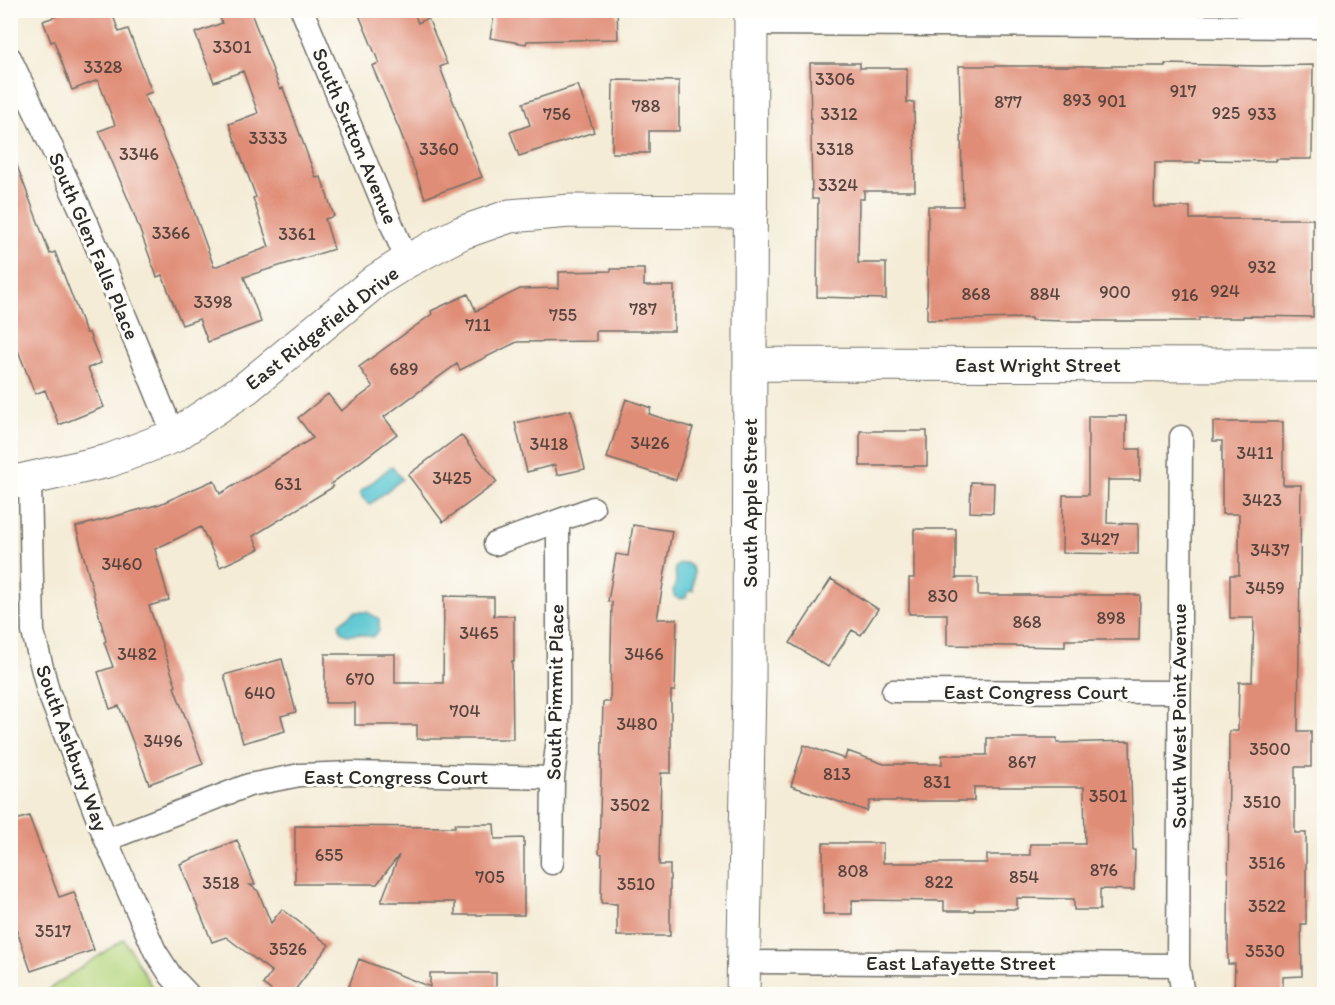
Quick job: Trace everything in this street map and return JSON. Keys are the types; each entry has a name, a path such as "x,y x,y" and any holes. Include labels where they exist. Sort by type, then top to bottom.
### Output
{"street":[{"name":"South Sutton Avenue","path":"302,10 407,261"},
{"path":"751,17 1324,27"},
{"name":"South Apple Street","path":"743,994 749,673 751,17"},
{"name":"South Glen Falls Place","path":"10,58 87,223 174,436"},
{"name":"East Ridgefield Drive","path":"20,482 108,461 174,436 246,388 377,280 461,232 510,216 570,211 751,212"},
{"name":"East Wright Street","path":"751,364 1324,365"},
{"name":"South West Point Avenue","path":"1181,437 1178,965 1183,994"},
{"name":"South Ashbury Way","path":"20,482 33,632 48,691 106,840 155,951 171,976 188,994"},
{"path":"495,544 593,508"},
{"name":"South Pimmit Place","path":"552,863 553,778 558,738 558,521"},
{"name":"East Congress Court","path":"893,691 1179,692"},
{"name":"East Congress Court","path":"106,840 249,785 300,776 353,772 553,778"},
{"name":"East Lafayette Street","path":"743,962 1178,965"}],"green space":[{"path":"124,939 156,994 41,994"}],"water":[{"path":"392,466 402,479 369,505 359,493"},
{"path":"686,563 694,572 693,591 689,591 686,597 681,599 675,597 673,592 676,581 675,568 679,564"},
{"path":"355,612 367,612 379,619 379,631 372,637 359,634 347,635 341,631 339,624"}],"building":[{"path":"55,10 111,10 119,32 128,29 152,92 144,95 186,189 214,267 269,247 253,198 256,197 229,124 258,113 243,71 214,82 195,33 222,23 217,10 250,10 280,89 283,88 316,178 321,177 334,216 325,219 334,249 244,277 261,322 208,342 199,319 182,325 162,275 157,277 131,206 99,131 115,125 98,80 72,90 54,41 51,42 43,21 57,16"},
{"path":"357,10 413,10 418,23 428,18 447,64 440,67 482,177 425,198 372,66 379,63"},
{"path":"495,10 617,10 618,39 527,41 526,44 490,38"},
{"path":"810,63 860,63 860,68 907,68 907,103 914,102 915,191 864,191 864,199 859,199 858,263 886,263 886,299 817,297 818,199 812,199"},
{"path":"1165,64 1313,65 1312,159 1200,160 1200,163 1155,163 1154,207 1190,207 1190,219 1313,219 1313,317 1243,316 1243,318 1199,318 1199,321 1066,321 1031,320 1031,318 927,320 928,206 963,206 959,66 1165,66"},
{"path":"613,80 679,81 679,131 649,131 649,153 612,153"},
{"path":"578,85 594,132 519,156 510,132 530,125 523,103"},
{"path":"10,155 13,155 50,254 55,252 86,333 89,333 101,363 88,368 104,407 59,425 45,390 35,394 10,330"},
{"path":"611,269 644,269 644,286 674,286 674,331 596,331 596,341 517,342 460,370 457,364 384,417 397,434 331,484 333,487 253,536 259,549 220,567 201,527 155,549 169,600 149,606 176,686 174,687 203,764 149,784 119,706 110,709 98,672 113,667 104,642 106,641 76,527 160,504 214,480 220,494 313,438 298,418 328,394 341,411 373,387 359,367 432,314 431,311 468,294 476,311 520,289 559,288 559,272 611,271"},
{"path":"626,399 651,408 649,414 693,428 676,480 607,458"},
{"path":"571,410 585,469 557,475 555,465 527,472 515,423"},
{"path":"1088,416 1126,416 1126,449 1140,449 1140,480 1108,480 1107,523 1138,524 1138,554 1062,553 1063,495 1088,495"},
{"path":"1213,422 1283,422 1283,485 1301,485 1298,731 1311,731 1311,767 1295,767 1295,833 1306,833 1306,924 1301,924 1302,976 1283,977 1283,994 1234,994 1235,964 1228,964 1229,731 1238,731 1239,682 1252,682 1254,618 1230,618 1230,575 1239,575 1239,514 1222,514 1222,441 1213,441"},
{"path":"860,431 927,431 927,466 860,466"},
{"path":"461,435 497,482 443,522 408,475"},
{"path":"971,482 994,483 993,513 970,512"},
{"path":"633,525 672,531 657,619 677,619 675,691 671,691 671,773 661,773 659,865 670,865 670,936 617,936 617,904 601,903 602,854 599,853 603,702 610,702 612,602 608,601 616,554 628,556"},
{"path":"914,529 956,529 956,578 978,578 978,595 1140,595 1139,640 1065,640 1065,647 947,645 947,614 909,614 909,578 914,578"},
{"path":"831,579 878,609 861,635 852,630 828,667 790,643"},
{"path":"444,596 494,597 494,616 514,616 513,739 417,739 417,725 355,725 355,703 325,703 325,654 395,654 395,683 443,683"},
{"path":"282,659 296,712 281,716 285,731 243,743 224,675"},
{"path":"987,738 1057,738 1057,743 1130,741 1133,850 1135,850 1134,890 1100,889 1100,910 1074,910 1074,899 1017,898 1017,909 974,909 974,911 944,911 944,901 852,900 852,914 823,914 823,843 883,843 883,863 987,863 987,855 1030,855 1030,844 1085,844 1084,787 974,787 974,801 870,801 867,811 791,786 804,745 845,759 847,751 884,764 942,764 942,755 987,755"},
{"path":"29,816 59,897 74,892 94,950 31,971 10,911 10,822"},
{"path":"455,824 494,824 495,839 524,838 524,915 455,915 455,902 381,902 399,855 377,884 295,884 295,826 455,827"},
{"path":"237,840 255,885 250,885 258,891 271,923 282,909 329,945 292,994 276,994 263,984 272,972 226,937 212,942 180,864"},
{"path":"359,959 430,987 430,973 496,973 496,994 346,994"}]}
